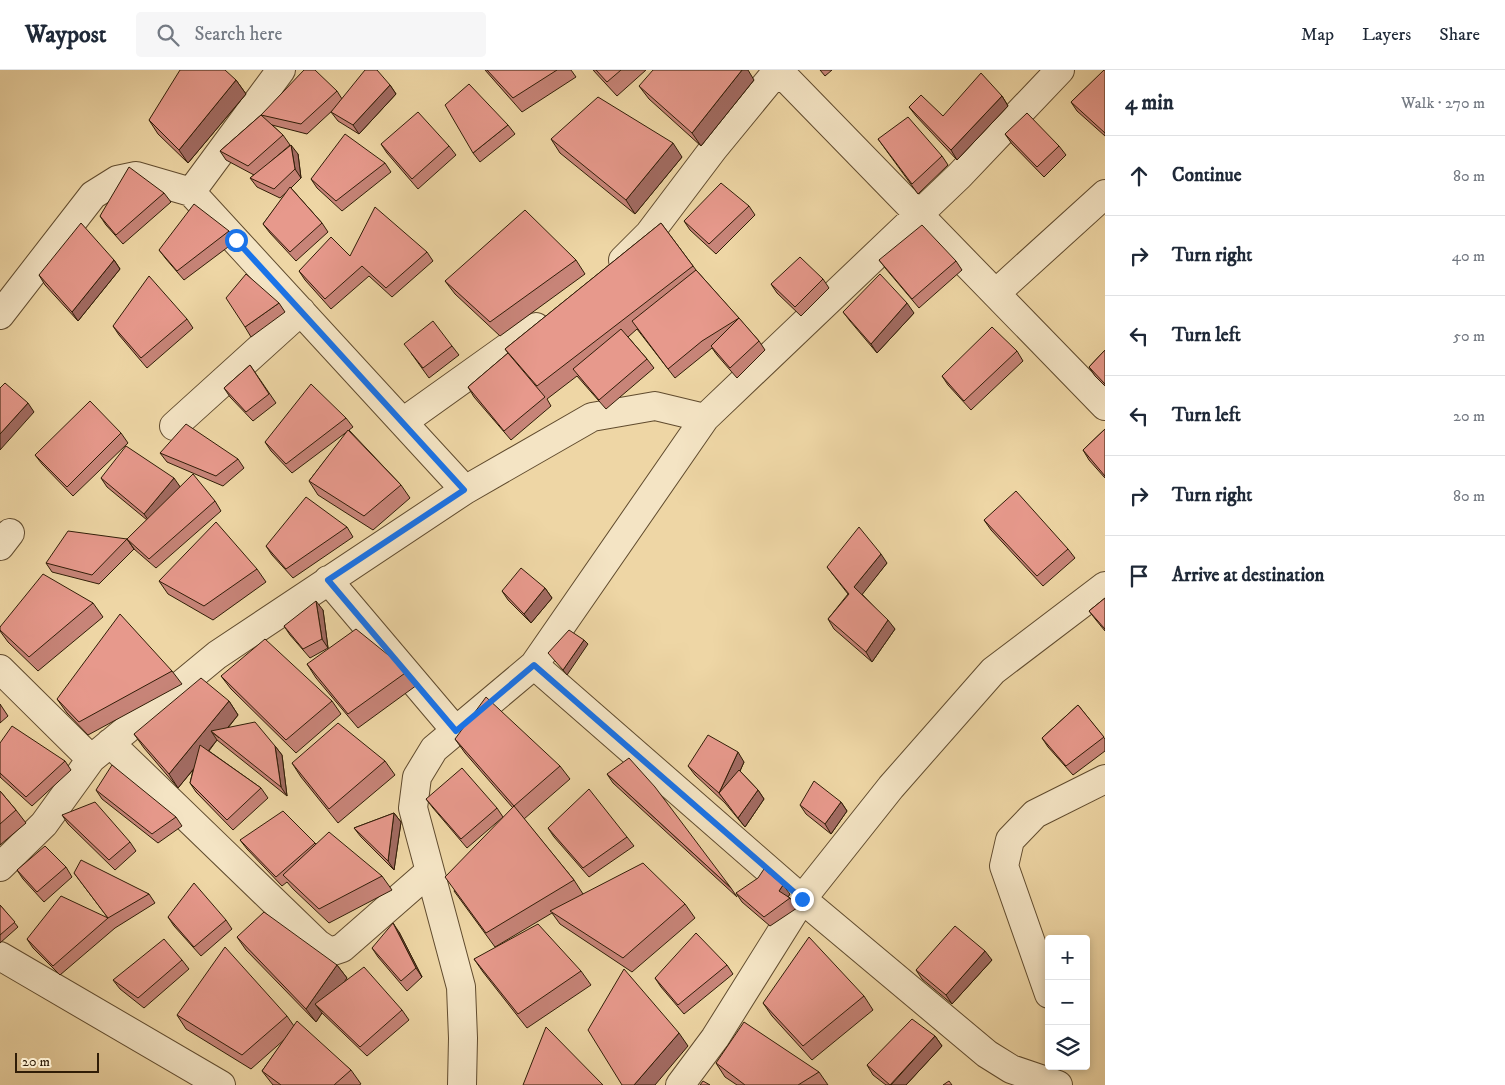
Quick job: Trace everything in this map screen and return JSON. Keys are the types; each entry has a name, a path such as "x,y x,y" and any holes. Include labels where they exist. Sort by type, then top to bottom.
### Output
{"street":[{"path":"191,192 281,70"},
{"path":"605,276 649,234 714,148 778,70 1105,406"},
{"path":"462,1085 461,987 413,808 418,777 434,750 534,665 705,418 919,214 1060,70"},
{"path":"0,315 94,195 117,180 136,176 191,192 464,490"},
{"path":"996,293 1105,194"},
{"path":"403,422 560,310"},
{"path":"174,426 301,311"},
{"path":"0,866 44,824 101,751 217,655 464,490 592,417 655,406 705,418"},
{"path":"328,580 456,731"},
{"path":"680,1085 715,1038 802,899 890,787 993,671 1105,586"},
{"path":"534,665 802,899 987,1054 1011,1069 1058,1085"},
{"path":"0,669 101,751 318,944 330,952 342,948 429,872"},
{"path":"1045,983 1004,866 1010,840 1035,814 1105,779"},
{"path":"5,967 221,1085"},
{"path":"1071,1070 1074,1085"}],"building":[{"path":"180,70 225,70 236,80 179,150 149,120"},
{"path":"304,70 315,70 337,91 301,124 261,115"},
{"path":"365,70 377,70 390,85 353,125 331,112"},
{"path":"487,70 557,70 513,98"},
{"path":"596,70 621,70 607,82"},
{"path":"653,70 742,70 692,133 639,86"},
{"path":"1105,70 1105,133 1071,102"},
{"path":"981,73 1002,96 951,150 909,107 921,95 943,116"},
{"path":"469,84 508,125 473,153 445,105"},
{"path":"598,97 673,143 626,200 551,139"},
{"path":"418,112 449,146 412,179 381,144"},
{"path":"1027,113 1059,146 1037,167 1005,134"},
{"path":"261,115 283,135 248,166 220,151"},
{"path":"908,117 942,156 912,184 878,139"},
{"path":"345,134 385,163 336,201 311,179"},
{"path":"291,145 295,169 274,189 250,178"},
{"path":"129,167 164,193 116,235 100,216"},
{"path":"721,183 749,206 709,244 684,221"},
{"path":"290,187 322,223 290,252 263,224"},
{"path":"194,204 229,231 177,271 159,250"},
{"path":"375,207 427,252 386,288 362,266 325,299 299,271 331,237 350,256"},
{"path":"525,210 576,260 490,322 445,281"},
{"path":"81,223 114,260 72,312 39,275"},
{"path":"661,223 693,266 537,386 505,349"},
{"path":"922,225 956,261 912,299 879,260"},
{"path":"800,257 823,279 795,307 771,284"},
{"path":"696,270 739,318 702,341 668,369 632,321"},
{"path":"246,274 279,303 245,327 226,298"},
{"path":"880,274 907,303 871,344 843,312"},
{"path":"149,276 187,319 141,358 113,326"},
{"path":"739,318 759,341 730,368 711,346"},
{"path":"433,321 452,346 423,368 404,344"},
{"path":"992,327 1017,351 964,401 942,376"},
{"path":"621,329 647,359 599,400 573,369"},
{"path":"1105,350 1105,384 1089,367"},
{"path":"508,353 545,397 504,431 468,387"},
{"path":"250,365 269,394 246,412 224,388"},
{"path":"5,383 28,403 0,434 0,388"},
{"path":"311,384 346,418 286,464 265,442"},
{"path":"90,401 121,433 67,487 35,455"},
{"path":"186,424 238,459 216,476 160,453"},
{"path":"1105,429 1105,476 1083,450"},
{"path":"348,430 401,485 364,516 309,481"},
{"path":"126,446 174,478 144,514 101,478"},
{"path":"193,474 215,501 149,559 127,539"},
{"path":"1016,491 1068,549 1037,576 984,520"},
{"path":"306,497 347,527 286,569 266,546"},
{"path":"216,522 257,569 204,606 159,581"},
{"path":"859,527 881,554 854,587 888,620 866,652 828,619 849,594 827,567"},
{"path":"68,531 127,539 92,575 46,563"},
{"path":"521,568 545,588 524,614 502,591"},
{"path":"43,574 93,603 29,657 0,630 0,627"},
{"path":"1105,598 1105,629 1089,611"},
{"path":"316,601 322,639 303,649 284,626"},
{"path":"120,614 172,671 79,722 57,699"},
{"path":"356,629 408,671 348,714 307,664"},
{"path":"569,630 584,640 563,670 548,653"},
{"path":"265,639 332,701 286,740 221,676"},
{"path":"201,678 229,701 169,774 134,734"},
{"path":"486,697 560,766 514,806 455,739"},
{"path":"1078,705 1104,737 1066,766 1042,738"},
{"path":"255,722 275,746 281,787 211,731"},
{"path":"338,723 385,761 329,809 292,763"},
{"path":"12,726 65,761 26,797 0,773 0,743"},
{"path":"708,735 738,752 719,793 688,766"},
{"path":"200,745 261,788 227,820 190,783"},
{"path":"629,758 655,787 731,888 607,774"},
{"path":"112,765 176,817 152,834 96,790"},
{"path":"462,768 497,808 461,839 426,799"},
{"path":"739,770 758,790 738,818 719,793"},
{"path":"814,781 841,802 825,824 800,805"},
{"path":"589,789 627,837 583,868 548,828"},
{"path":"0,791 16,810 0,824"},
{"path":"95,802 130,842 109,860 62,815"},
{"path":"514,806 574,880 486,933 445,877"},
{"path":"283,811 315,843 276,877 240,840"},
{"path":"394,813 388,861 354,828"},
{"path":"329,832 382,876 319,909 283,875"},
{"path":"45,846 66,867 37,892 17,870"},
{"path":"81,860 149,894 108,918 74,873"},
{"path":"643,863 685,904 623,958 550,911"},
{"path":"764,869 783,885 779,891 790,898 764,917 736,893 758,878"},
{"path":"194,883 226,920 194,947 168,917"},
{"path":"61,896 108,918 53,966 27,939"},
{"path":"0,905 15,922 0,935"},
{"path":"264,912 337,965 306,1009 237,937"},
{"path":"393,923 416,968 401,981 372,948"},
{"path":"538,924 581,971 518,1014 474,959"},
{"path":"955,926 985,951 946,995 916,970"},
{"path":"696,933 727,965 678,1005 655,978"},
{"path":"809,937 864,996 803,1046 763,1003"},
{"path":"164,939 182,960 138,998 113,980"},
{"path":"225,947 287,1016 242,1055 177,1015"},
{"path":"364,967 402,1010 360,1047 315,1004"},
{"path":"624,969 679,1033 634,1085 622,1085 588,1030"},
{"path":"912,1019 935,1036 890,1085 867,1065"},
{"path":"297,1021 351,1070 334,1085 281,1085 262,1071"},
{"path":"744,1022 819,1072 798,1085 745,1085 716,1063"},
{"path":"546,1027 603,1085 523,1085"},
{"path":"703,1081 710,1085 700,1085"},
{"path":"949,1081 952,1085 943,1085"}],"route":[{"path":"236,240 464,490 328,580 456,731 534,665 802,899"}]}
